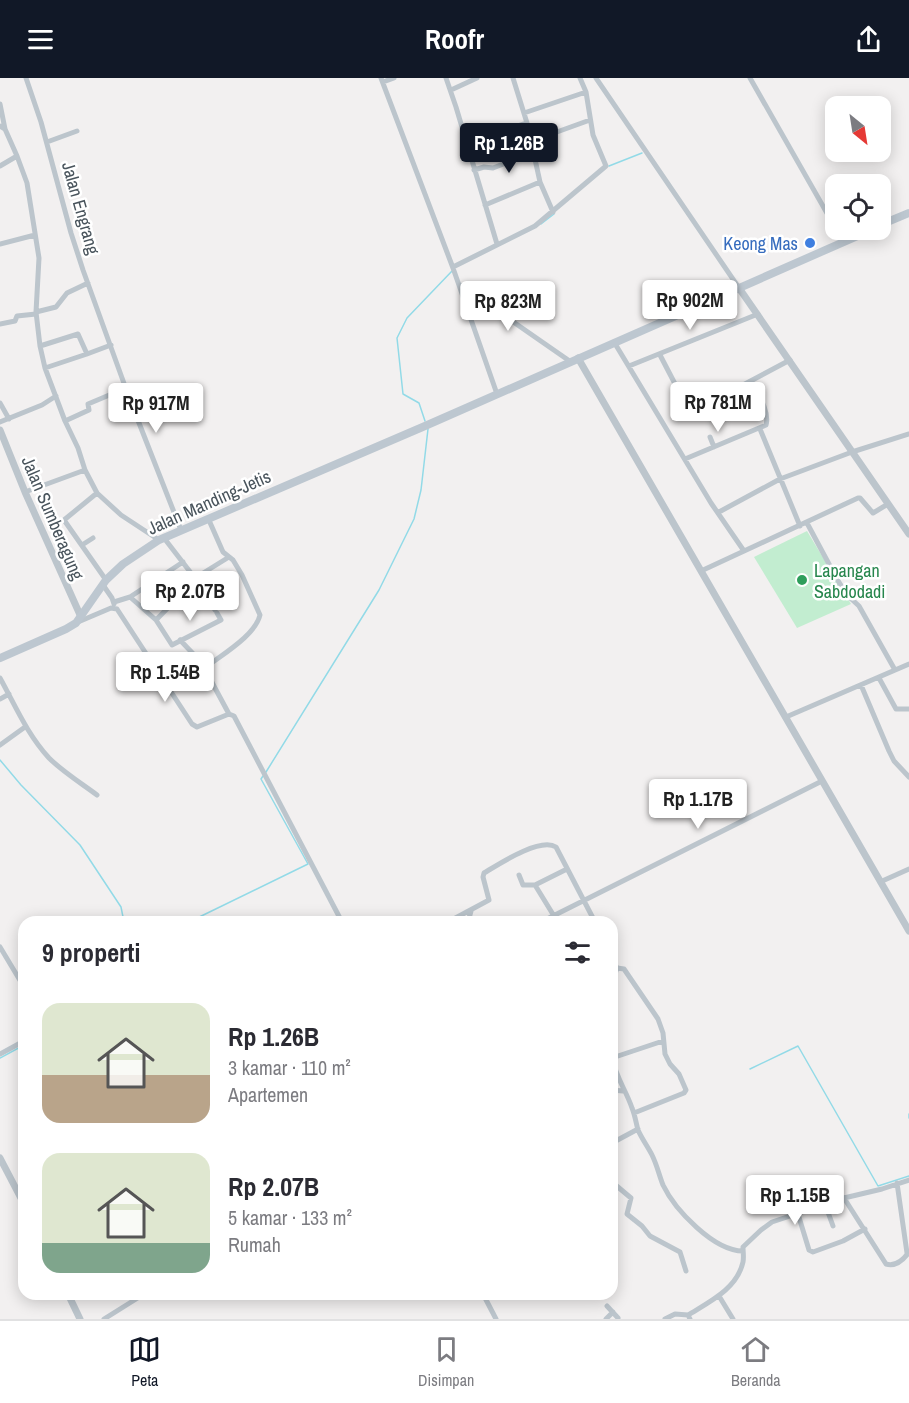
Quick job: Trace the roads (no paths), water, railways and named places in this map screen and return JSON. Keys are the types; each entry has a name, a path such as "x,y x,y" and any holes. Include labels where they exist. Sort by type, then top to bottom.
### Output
{"main road":[{"path":"891,220 909,213"},
{"name":"Jalan Manding-Jetis","path":"0,658 66,629 78,620 105,582 123,564 161,539 428,425 847,240"}],"street":[{"name":"Jalan Engrang","path":"26,78 88,283 181,530"},
{"path":"394,78 382,80 454,269 497,394"},
{"path":"446,78 496,244"},
{"path":"451,90 477,78"},
{"path":"513,78 528,123 540,182 553,212"},
{"path":"454,269 496,244 535,226 606,166 596,147 586,92 580,78"},
{"path":"596,78 888,504 906,525 909,534"},
{"path":"750,78 825,210"},
{"path":"524,113 586,92"},
{"path":"0,104 2,128 17,156 27,183 39,258 36,313 45,368 85,470 97,493 121,515 161,539 183,562 221,620 171,645 156,620 130,597"},
{"path":"532,141 590,120"},
{"path":"465,137 481,133 483,137 528,123"},
{"path":"47,142 76,131"},
{"path":"474,170 484,167 492,168 534,152"},
{"path":"0,166 17,156"},
{"path":"485,205 540,182"},
{"path":"0,244 35,235"},
{"path":"0,319 0,324 15,321 17,316 56,307 67,293 88,283"},
{"path":"459,284 574,360 701,571 909,931"},
{"path":"629,366 758,314"},
{"path":"40,346 78,334 87,354"},
{"path":"614,342 744,551"},
{"path":"45,368 111,345"},
{"path":"660,355 686,405 689,406 751,381 790,360"},
{"path":"685,459 766,425 767,416 751,381"},
{"path":"65,421 89,410 88,404 126,388"},
{"path":"0,422 42,405 56,396"},
{"path":"0,403 8,419"},
{"path":"760,429 800,526"},
{"name":"Jalan Sumberagung","path":"0,430 27,491 78,620"},
{"path":"719,512 780,479 909,434"},
{"path":"710,437 714,447"},
{"path":"27,491 85,470"},
{"path":"97,493 64,520 105,582 114,605 194,726 201,726 229,714"},
{"path":"701,571 858,498 873,513 888,504"},
{"path":"205,668 243,638 260,617 242,575 233,560 223,552 208,518"},
{"path":"807,523 837,579 847,595 859,606 896,670"},
{"path":"79,544 93,538"},
{"path":"156,620 196,579 229,557"},
{"path":"78,620 130,597 183,562"},
{"path":"180,640 205,668 229,714 237,719 339,916"},
{"path":"786,717 909,664"},
{"path":"0,678 25,727 50,759 97,795"},
{"path":"879,678 896,709 909,709"},
{"path":"861,685 894,761 909,777"},
{"path":"0,699 9,694"},
{"path":"0,745 25,727"},
{"path":"535,885 555,916 822,781"},
{"path":"461,916 489,900 483,879 484,873 525,851 540,845 553,845 592,916"},
{"path":"519,875 523,885 535,885 567,868"},
{"path":"880,882 909,869"},
{"path":"470,916 471,911"},
{"path":"0,947 18,977"},
{"path":"618,968 624,969 652,1009 661,1028 668,1062 679,1074 685,1092 634,1113"},
{"path":"618,1055 663,1041"},
{"path":"0,1054 18,1044"},
{"path":"618,1076 663,1186 680,1209 716,1242 727,1249 742,1251"},
{"path":"618,1091 623,1091"},
{"path":"618,1140 638,1128"},
{"path":"0,1158 18,1192"},
{"path":"665,1319 675,1314 689,1317 719,1296 741,1269 744,1258 742,1251 748,1241 767,1226 825,1204 909,1180"},
{"path":"844,1198 886,1264 894,1264 908,1255 897,1183"},
{"path":"618,1187 630,1198 627,1214 647,1233 680,1252 686,1271"},
{"path":"825,1204 833,1226"},
{"path":"798,1214 809,1250 813,1252 843,1241 865,1229"},
{"path":"719,1296 733,1319"},
{"path":"71,1300 80,1319"},
{"path":"104,1319 134,1300"},
{"path":"486,1300 496,1319"},
{"path":"607,1306 618,1319"},
{"path":"606,1319 613,1312"}],"waterway":[{"path":"609,166 642,153"},
{"path":"541,224 554,214"},
{"path":"425,421 419,403 403,394 397,338 407,318 452,271"},
{"path":"266,772 379,590 414,519 421,490 428,429"},
{"path":"0,760 21,785 80,845 121,907 123,916"},
{"path":"201,916 308,864 261,779 263,776"},
{"path":"750,1069 798,1046 878,1186 909,1176"},
{"path":"0,1058 18,1048"}],"place":[{"name":"Keong Mas","path":"810,243"},
{"name":"Lapangan Sabdodadi","path":"802,580"}]}
